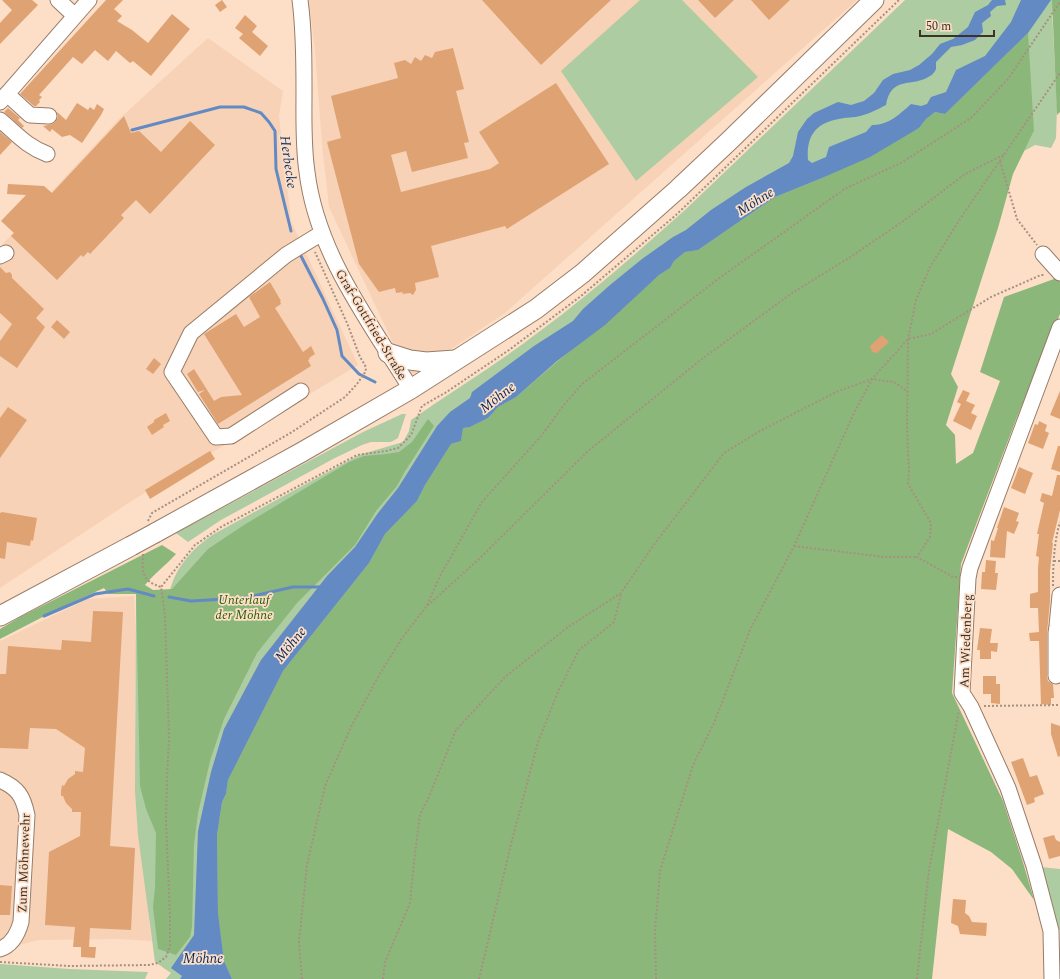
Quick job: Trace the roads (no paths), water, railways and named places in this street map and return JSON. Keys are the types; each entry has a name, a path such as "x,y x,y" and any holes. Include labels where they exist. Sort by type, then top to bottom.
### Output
{"main road":[{"path":"0,616 155,534 302,452 411,389 536,309 583,273 678,189 874,0"},
{"path":"388,353 414,361 426,362 456,360"}],"street":[{"path":"58,0 74,15"},
{"path":"49,116 30,114 3,98 74,15 89,0"},
{"name":"Graf-Gottfried-Straße","path":"300,0 304,53 304,144 306,166 313,202 311,240 341,276 366,320 411,389"},
{"path":"0,120 24,142 47,154"},
{"path":"301,391 231,436 216,437 172,372 191,333 286,255 311,240"},
{"path":"1043,254 1054,274"},
{"name":"Am Wiedenberg","path":"1052,979 1051,930 1034,866 1008,788 971,707 962,693 968,578 974,554 1060,327"},
{"path":"1056,676 1056,633 1058,626 1057,592"},
{"name":"Zum Möhnewehr","path":"0,780 11,785 19,793 25,803 27,815 21,922 18,932 11,942 0,949"}],"water":[{"name":"Möhne","path":"992,0 1005,0 1006,5 997,6 990,12 991,16 982,23 983,32 975,40 951,47 936,62 936,69 931,76 897,86 892,90 886,105 858,117 842,118 831,121 818,128 814,132 809,144 808,160 812,163 826,157 829,147 866,132 872,125 883,124 898,115 911,104 921,106 927,104 931,97 946,92 956,70 985,56 1011,22 1021,0 1051,0 1028,33 945,114 935,112 926,119 919,128 870,157 775,197 698,250 685,252 674,261 670,268 659,275 605,325 557,361 516,397 498,407 488,418 470,427 463,428 461,441 451,444 425,485 417,501 385,534 369,563 283,671 228,780 226,794 222,802 217,835 218,913 224,961 232,979 180,979 182,976 171,968 194,935 198,831 211,772 224,729 261,660 327,576 355,547 378,513 398,488 437,426 450,412 470,398 472,392 534,346 573,321 583,309 642,259 673,237 686,230 711,210 746,187 789,163 793,156 798,132 807,119 814,113 838,102 851,105 864,101 874,93 883,80 893,74 910,70 919,65 932,54 940,44 953,39 968,27 975,12 988,5"}],"waterway":[{"name":"Herbecke","path":"132,130 220,107 244,107 261,113 275,131 276,169 291,231"},
{"name":"Herbecke","path":"301,256 337,330 342,356 359,374 375,382"},
{"path":"169,597 191,601 244,598 293,587 321,587"},
{"path":"44,616 95,594 128,589 154,596"}],"park label":[{"name":"Unterlauf der Möhne","path":"244,606"}]}
